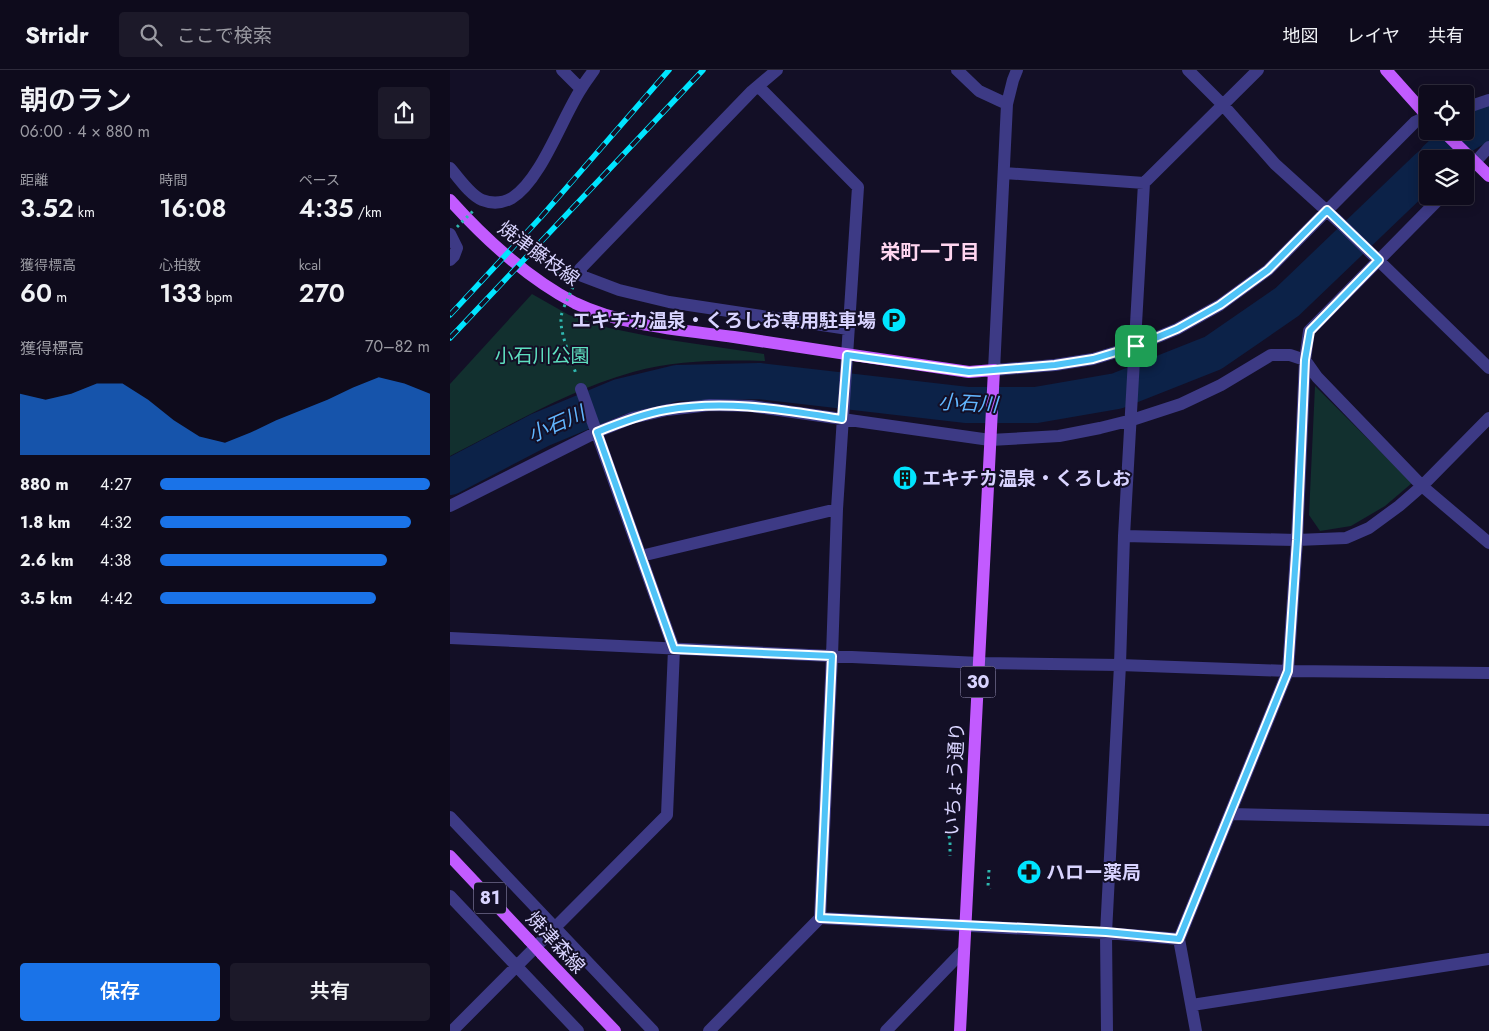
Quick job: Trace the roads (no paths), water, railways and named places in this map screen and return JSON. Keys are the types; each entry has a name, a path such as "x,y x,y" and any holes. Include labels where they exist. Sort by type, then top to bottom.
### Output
{"main road":[{"path":"1386,70 1419,107"},
{"path":"1451,140 1461,150"},
{"path":"1474,163 1489,176"},
{"name":"焼津藤枝線","path":"450,200 473,226 508,257 543,283 585,306 612,317 846,360 969,372 994,370"},
{"name":"30","path":"990,440 994,370"},
{"name":"いちょう通り","path":"960,1031 990,440"},
{"name":"焼津森線","path":"450,856 615,1031"}],"street":[{"path":"562,70 581,89"},
{"path":"450,168 476,197 484,201 494,203 513,198 526,185 537,169 581,89 594,70"},
{"path":"777,70 758,86 580,269 582,276 619,290 669,302 848,329"},
{"path":"957,70 979,91 1007,104"},
{"path":"1017,70 1007,104 994,370 1055,365 1084,360 1136,346 1177,329 1220,305 1268,270 1419,120"},
{"path":"1188,70 1223,105 1275,164 1340,222 1489,368"},
{"path":"1107,1031 1106,932 1120,665 1124,536 1144,183 1258,70"},
{"path":"709,1031 820,918 837,509 858,187 758,86"},
{"path":"1474,105 1489,100"},
{"path":"1474,156 1489,147"},
{"path":"1004,174 1144,183"},
{"path":"1196,1031 1179,939 1288,671 1297,540 1305,360 1310,331 1433,205"},
{"path":"450,260 454,256 456,248 454,230"},
{"path":"450,506 595,428 667,410 710,405 751,406 843,417 990,440 1058,436 1132,420 1189,400 1221,385 1271,356 1290,355 1305,360 1316,377 1422,486 1489,543"},
{"path":"452,1031 667,815 674,649 581,389"},
{"path":"1124,536 1297,540 1346,538 1369,528 1400,506 1489,418"},
{"path":"641,556 837,509"},
{"path":"450,638 979,663 1120,665 1288,671 1489,673"},
{"path":"1231,814 1489,820"},
{"path":"450,817 653,1031"},
{"path":"450,896 578,1031"},
{"path":"820,918 1106,932 1179,939"},
{"path":"886,1031 964,950"},
{"path":"1192,1005 1489,959"}],"waterway":[{"name":"小石川","path":"1446,150 1467,133 1489,123"},
{"name":"小石川","path":"450,477 540,430 619,397 677,383 759,381 967,405 1036,405 1117,391 1213,353 1287,302 1419,176"}],"railway":[{"path":"450,315 541,217 669,70"},
{"path":"450,338 703,70"}],"place":[{"name":"エキチカ温泉・くろしお専用駐車場","path":"894,320"},
{"name":"エキチカ温泉・くろしお","path":"905,478"},
{"name":"ハロー薬局","path":"1029,872"}],"district":[{"name":"栄町一丁目","path":"930,252"}],"park label":[{"name":"小石川公園","path":"542,355"}]}
